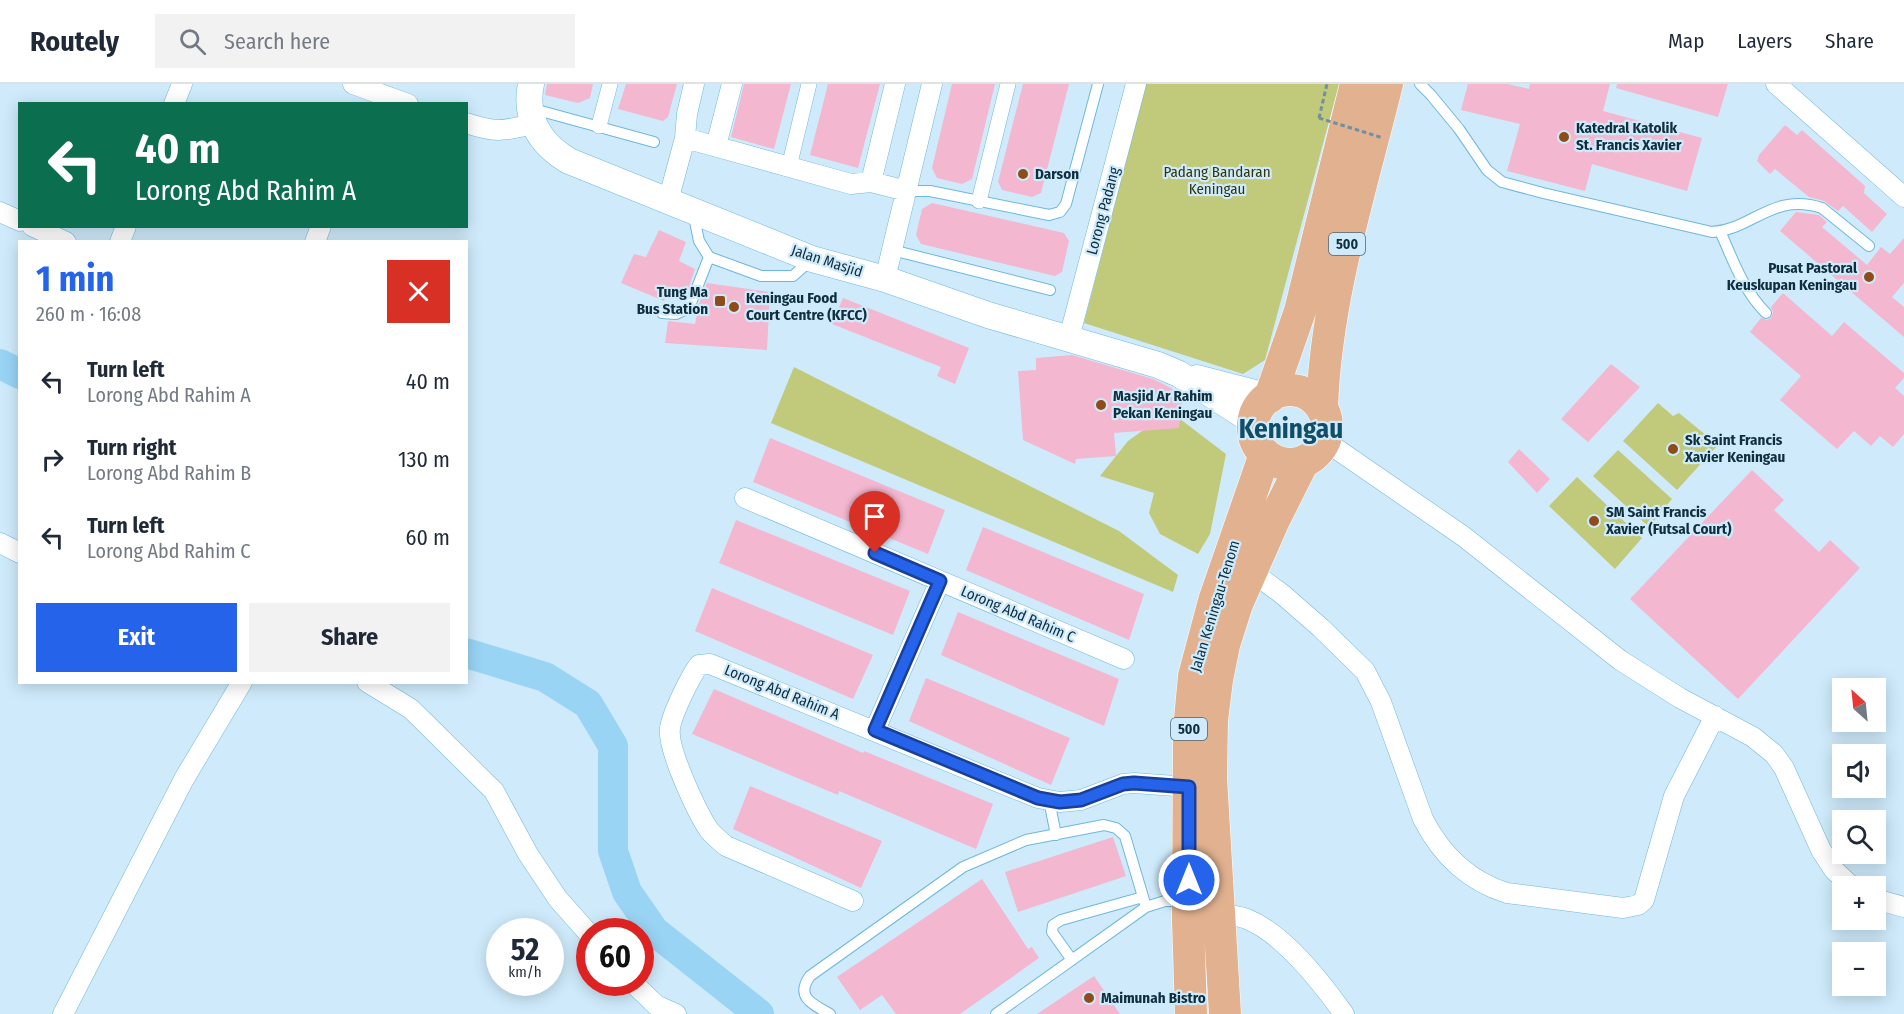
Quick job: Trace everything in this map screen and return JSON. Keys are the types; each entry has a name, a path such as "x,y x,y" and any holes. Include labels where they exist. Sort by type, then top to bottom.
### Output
{"main road":[{"name":"500","path":"1314,452 1328,430 1322,407 1323,368 1334,301 1387,84"},
{"name":"500","path":"1262,409 1300,311 1341,87"},
{"path":"1314,452 1283,464 1265,454 1256,440 1262,409 1281,392 1304,393 1322,407"},
{"name":"Jalan Keningau-Tenom","path":"1225,1014 1211,778 1212,720 1217,680 1224,645 1237,604 1273,522 1314,452"},
{"name":"Jalan Keningau-Tenom","path":"1191,1014 1189,730 1194,676 1214,602 1265,454"}],"street":[{"path":"175,102 182,84"},
{"path":"353,84 374,98 397,102"},
{"path":"599,126 610,84"},
{"path":"668,201 685,138 687,114 694,84"},
{"path":"716,146 732,84"},
{"path":"789,167 809,84"},
{"path":"872,182 895,84"},
{"path":"885,279 932,84"},
{"path":"979,201 1008,84"},
{"name":"Lorong Padang","path":"1069,338 1136,84"},
{"path":"1776,84 1904,197"},
{"path":"468,124 487,130 504,131 532,105"},
{"name":"Jalan Masjid","path":"532,105 553,152 569,161 812,259 885,279 988,315 1158,365 1179,374 1210,380 1262,409"},
{"path":"685,138 851,184 872,182 907,191"},
{"path":"0,212 18,220"},
{"path":"36,228 62,240"},
{"path":"1314,452 1463,536 1620,660 1671,694 1753,737 1774,754 1784,768 1821,850 1840,876"},
{"name":"Lorong Abd Rahim C","path":"745,498 1124,659"},
{"path":"0,543 18,552"},
{"path":"1252,573 1282,594 1322,628 1365,671 1381,702 1423,819 1432,836 1440,848 1459,867 1492,888 1623,908 1638,905 1644,900 1650,883 1674,796 1715,717"},
{"path":"875,730 940,581"},
{"name":"Lorong Abd Rahim A","path":"853,901 726,846 711,832 698,813 671,745 670,727 691,675 699,665 710,664 1038,798 1060,802 1081,800 1123,784 1189,787"},
{"path":"63,1014 184,779 241,684"},
{"path":"370,684 411,709 494,791 528,854 558,899 576,919"},
{"path":"1886,902 1904,907"},
{"path":"1220,913 1246,918 1286,945 1322,984 1344,1014"},
{"path":"647,996 656,1005 676,1014"}],"lane":[{"path":"907,191 930,191 1049,216 1060,212 1066,204 1098,84"},
{"path":"1420,84 1459,129 1487,170 1502,182 1698,230 1720,231 1781,205 1814,206 1822,208 1869,246"},
{"path":"532,105 654,142"},
{"path":"692,211 699,241 710,257 761,276 793,276 812,259"},
{"path":"1720,231 1747,289 1766,313"},
{"path":"892,250 1050,290"},
{"path":"662,313 676,314 689,308 710,257"},
{"path":"1049,800 1056,835"},
{"path":"830,1014 810,1002 804,992 804,985 810,976 963,867 1026,840 1104,825 1116,828 1125,836 1145,902"},
{"path":"1071,960 1052,932 1053,925 1061,920 1145,902 1189,900"},
{"path":"996,1014 1071,960 1145,902"}],"path":[{"path":"1327,84 1341,87 1319,118 1383,138"}],"green space":[{"name":"Padang Bandaran Keningau","path":"1146,84 1339,84 1265,360 1243,374 1084,323"},
{"path":"794,367 1119,531 1178,575 1173,592 771,423"},
{"name":"Sk Saint Francis Xavier Keningau","path":"1658,403 1673,416 1679,413 1718,445 1677,490 1623,441"},
{"path":"1180,419 1226,454 1210,534 1198,554 1160,534 1149,513 1154,493 1100,476 1128,441 1142,431"},
{"path":"1618,450 1672,499 1649,527 1593,476"},
{"name":"SM Saint Francis Xavier (Futsal Court)","path":"1577,477 1642,538 1615,569 1549,506"}],"building":[{"path":"547,84 593,84 590,98 578,103 545,95"},
{"path":"626,84 677,84 668,117 663,121 618,109"},
{"path":"744,84 791,84 774,149 731,137"},
{"path":"828,84 880,84 858,168 810,155"},
{"path":"952,84 995,84 972,179 962,184 937,178 932,168"},
{"path":"1023,84 1069,84 1041,193 1032,197 1002,190 998,182"},
{"path":"1468,84 1508,84 1529,89 1530,84 1610,84 1603,111 1702,138 1687,191 1592,164 1585,191 1507,171 1520,124 1461,110"},
{"path":"1617,84 1728,84 1718,117 1616,88"},
{"path":"1785,125 1797,135 1802,130 1865,186 1864,193 1887,214 1872,232 1843,206 1838,211 1824,201 1809,197 1775,169 1770,174 1757,161 1759,155"},
{"path":"932,203 1064,233 1069,241 1062,272 1055,276 921,244 916,235 922,209"},
{"name":"Pusat Pastoral Keuskupan Keningau","path":"1796,212 1819,215 1827,222 1822,227 1867,265 1881,247 1890,254 1904,238 1904,283 1892,297 1904,307 1904,337 1780,231"},
{"path":"659,230 686,242 679,261 695,269 687,293 669,288 664,301 621,283 634,254 646,257"},
{"name":"Keningau Food Court Centre (KFCC)","path":"707,283 770,292 767,350 665,343 668,321 695,324"},
{"path":"1783,293 1832,336 1844,322 1904,373 1904,378 1895,388 1904,396 1904,434 1893,447 1880,436 1871,446 1854,431 1837,449 1780,400 1801,376 1750,332 1761,318 1767,320 1771,318 1773,312 1771,307"},
{"path":"843,298 969,348 955,384 937,376 941,367 832,324"},
{"name":"Masjid Ar Rahim Pekan Keningau","path":"1072,355 1153,379 1183,394 1179,428 1114,433 1116,456 1076,459 1075,464 1023,440 1018,371 1036,370 1036,358"},
{"path":"1611,364 1640,387 1588,442 1561,419"},
{"path":"770,438 945,510 928,554 753,482"},
{"path":"1519,449 1550,479 1537,493 1508,462"},
{"path":"1752,470 1784,500 1774,510 1819,552 1830,540 1860,568 1738,699 1630,599"},
{"path":"736,520 910,591 893,635 719,563"},
{"path":"983,527 1144,594 1129,640 966,570"},
{"path":"712,588 873,655 853,699 695,631"},
{"path":"958,612 1119,679 1104,726 941,655"},
{"path":"926,678 1070,738 1051,785 909,721"},
{"path":"714,689 863,753 864,751 993,804 976,849 839,791 838,795 692,734"},
{"path":"750,786 882,841 861,888 733,829"},
{"path":"1113,837 1126,876 1018,912 1005,872"},
{"path":"982,879 1028,949 1032,947 1039,958 960,1014 896,1014 882,995 860,1010 837,977"},
{"path":"1094,976 1120,1014 1037,1014"}],"waterway":[{"path":"0,364 18,373"},
{"path":"468,654 545,677 588,704 613,746 613,851 627,892 654,931 759,1014"}],"place":[{"name":"Katedral Katolik St. Francis Xavier","path":"1564,137"},
{"name":"Darson","path":"1023,174"},
{"name":"Pusat Pastoral Keuskupan Keningau","path":"1869,277"},
{"name":"Tung Ma Bus Station","path":"720,301"},
{"name":"Keningau Food Court Centre (KFCC)","path":"734,307"},
{"name":"Masjid Ar Rahim Pekan Keningau","path":"1101,405"},
{"name":"Sk Saint Francis Xavier Keningau","path":"1673,449"},
{"name":"SM Saint Francis Xavier (Futsal Court)","path":"1594,521"},
{"name":"Maimunah Bistro","path":"1089,998"}],"district":[{"name":"Keningau","path":"1291,429"}],"route":[{"path":"875,553 940,581 875,730 1038,798 1060,802 1081,800 1123,784 1189,787 1189,880"}]}
